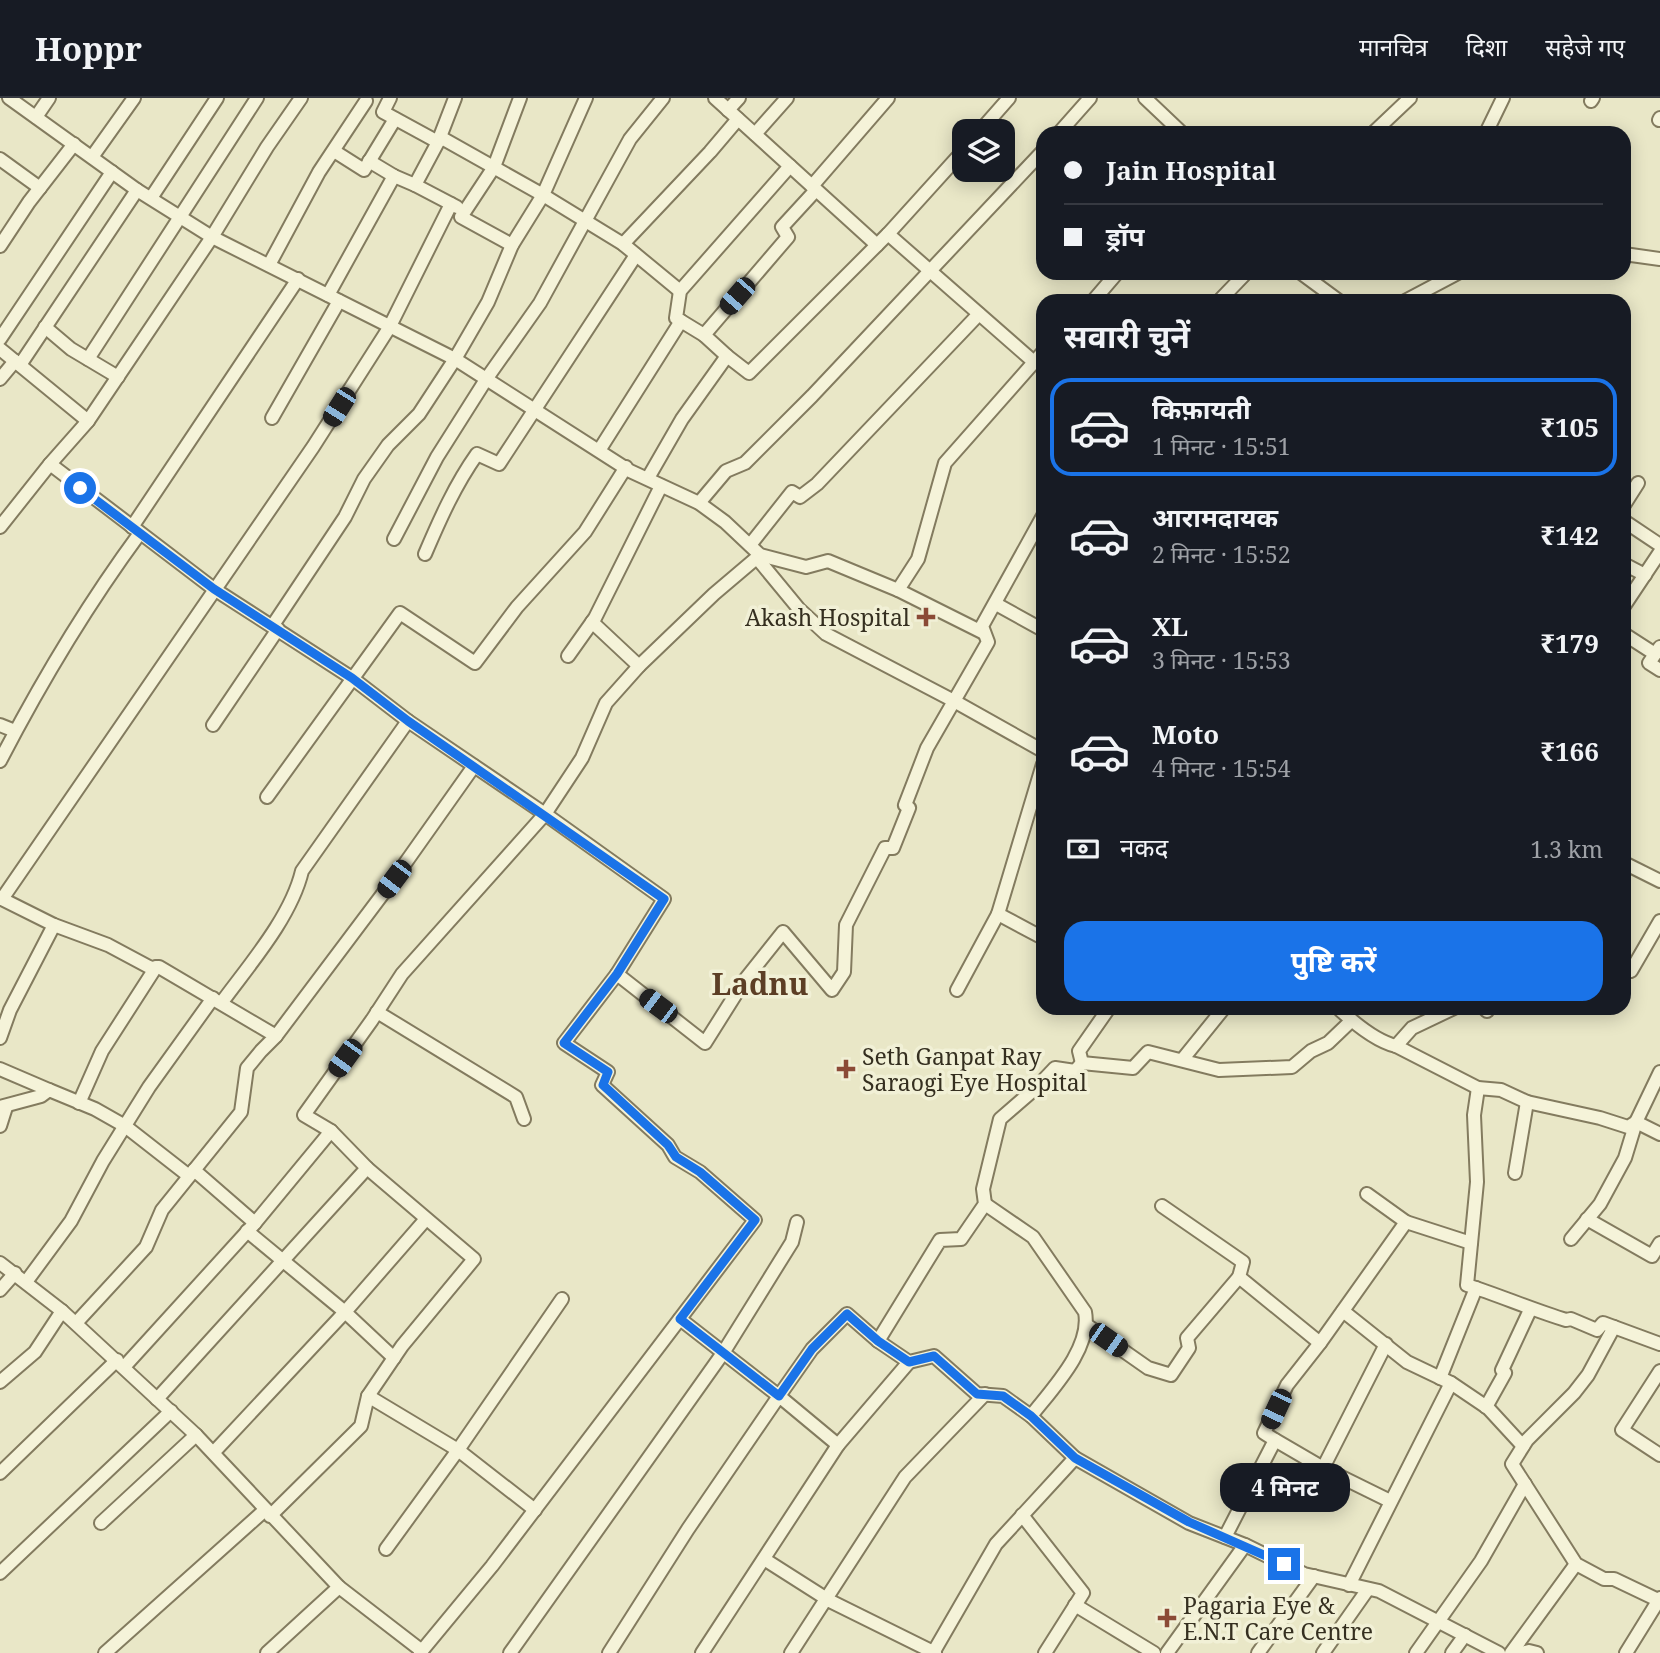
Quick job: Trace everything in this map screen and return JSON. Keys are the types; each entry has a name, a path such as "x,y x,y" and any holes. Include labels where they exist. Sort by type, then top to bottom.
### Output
{"street":[{"path":"9,98 137,190 212,237 455,359 626,467 699,503 750,545 799,610 826,634 1036,747"},
{"path":"36,117 49,98"},
{"path":"92,157 134,98"},
{"path":"151,198 217,98"},
{"path":"88,359 257,98"},
{"path":"0,527 88,421 212,237 267,147 301,98"},
{"path":"334,151 364,170 389,116 390,98"},
{"path":"415,185 439,140 455,98"},
{"path":"512,246 461,217 494,167 520,98"},
{"path":"213,725 345,517 370,471 388,445 419,414 455,359 488,302 512,246 543,195 586,98"},
{"path":"394,539 437,457 487,378 540,303 586,221 593,202 630,139 663,98"},
{"path":"715,98 877,245"},
{"path":"623,244 710,152 733,114 739,98"},
{"path":"755,134 786,98"},
{"path":"704,335 788,237 782,227 888,98"},
{"path":"991,119 1009,98"},
{"path":"1065,126 1090,98"},
{"path":"1144,98 1174,126"},
{"path":"1380,126 1410,98"},
{"path":"1489,126 1503,98"},
{"path":"269,265 363,100 543,195 623,244 680,291"},
{"path":"0,246 74,144"},
{"path":"699,503 726,471 745,463 1036,157"},
{"path":"0,159 40,188"},
{"path":"369,161 466,211"},
{"path":"790,166 680,291 676,318 704,335 749,373 888,234 952,163"},
{"path":"0,339 112,172"},
{"path":"272,418 394,176"},
{"path":"0,379 17,363 45,327 137,190"},
{"path":"276,1036 159,967 151,968 108,945 54,925 1,899 313,447 389,328 451,204"},
{"path":"888,234 979,314 1036,356"},
{"path":"425,554 444,508 462,475 477,454 499,464 636,255"},
{"path":"1631,255 1660,258"},
{"path":"0,761 63,647 298,279"},
{"path":"1098,294 1111,280"},
{"path":"1226,294 1239,280"},
{"path":"1310,280 1330,294"},
{"path":"1418,294 1445,280"},
{"path":"750,545 792,492 800,497 817,484 979,314"},
{"path":"600,449 681,321"},
{"path":"45,327 71,349 118,377"},
{"path":"0,349 88,421"},
{"path":"648,478 682,419 727,356"},
{"path":"898,590 918,559 945,463 1036,359"},
{"path":"0,1264 62,1311 120,1363 214,1452 339,1587 421,1652 492,1566 755,1220 700,1172 676,1157 668,1145 603,1085 608,1072 564,1043 617,974 664,899 408,721 352,678 214,589 50,464"},
{"path":"267,797 400,612 475,663 517,607 585,531 626,467"},
{"path":"1631,494 1638,483"},
{"path":"568,656 592,622 661,486"},
{"path":"1631,526 1660,545"},
{"path":"617,974 705,1043 744,981 783,932 831,990 845,972 846,925 885,848 893,848 909,808 905,805 927,748 988,642 982,626 1036,529"},
{"path":"1631,596 1660,552"},
{"path":"759,557 806,567 828,561 898,590 984,633"},
{"path":"105,1653 268,1513 361,1426 368,1396 394,1358 474,1259 367,1168 331,1131 304,1115 402,974 545,814 582,758 606,703 639,666 714,594 759,557"},
{"path":"1631,568 1645,575"},
{"path":"996,604 1036,626"},
{"path":"592,622 639,666"},
{"path":"1631,638 1658,651 1649,663 1660,670"},
{"path":"26,1282 71,1221 149,1087 268,939 298,890 302,872 408,721"},
{"path":"0,725 16,731"},
{"path":"76,1323 146,1247 162,1210 241,1112 247,1068 276,1036 394,879 474,766"},
{"path":"957,989 998,914 1036,787"},
{"path":"1631,866 1660,881"},
{"path":"998,914 1036,934"},
{"path":"1631,971 1660,921"},
{"path":"0,1038 10,1010 54,925"},
{"path":"79,1103 102,1051 156,967"},
{"path":"377,1012 516,1097 524,1119"},
{"path":"1082,1063 1079,1051 1104,1015"},
{"path":"1182,1060 1218,1015"},
{"path":"1346,1015 1386,1044 1396,1046 1478,1088 1501,1090 1527,1102 1600,1118 1628,1128 1636,1122"},
{"path":"1396,1046 1412,1028 1431,1015"},
{"path":"1082,1063 1133,1068 1148,1052 1219,1070 1292,1067 1311,1051 1328,1043 1352,1021"},
{"path":"878,1341 940,1240 961,1239 985,1204 983,1189 1000,1119 1055,1068 1074,1071 1082,1063"},
{"path":"0,1069 125,1126 192,1173 251,1227 284,1262 345,1312 394,1358"},
{"path":"1571,1239 1600,1204 1625,1158 1636,1122 1660,1072"},
{"path":"1478,1088 1474,1115 1477,1182 1467,1285 1515,1301 1530,1310 1571,1319 1597,1330 1603,1323 1660,1344"},
{"path":"0,1126 3,1107 41,1096 49,1090"},
{"path":"1516,1173 1527,1102"},
{"path":"1636,1122 1660,1134"},
{"path":"0,1473 120,1363 251,1227 331,1131"},
{"path":"157,1399 367,1168"},
{"path":"1367,1194 1406,1222 1471,1243"},
{"path":"985,1204 1033,1237 1085,1312 1088,1326 1072,1363 1031,1416"},
{"path":"1088,1326 1148,1368 1171,1376 1189,1348 1187,1338 1239,1277 1242,1262 1163,1206"},
{"path":"214,1452 345,1312 426,1219"},
{"path":"1587,1219 1652,1256 1660,1243"},
{"path":"510,1653 723,1353 792,1242 797,1222"},
{"path":"1390,1501 1323,1468 1264,1433 1287,1385 1321,1343 1406,1222"},
{"path":"0,1290 15,1273"},
{"path":"1239,1277 1321,1343"},
{"path":"1349,1585 1445,1381 1476,1288"},
{"path":"386,1549 562,1300"},
{"path":"1486,1407 1504,1373 1502,1370 1530,1310"},
{"path":"0,1382 35,1352 62,1311"},
{"path":"1343,1311 1407,1362 1445,1381 1486,1407 1523,1446"},
{"path":"609,1653 779,1396 812,1349 847,1314 878,1341 909,1362"},
{"path":"680,1319 838,1445"},
{"path":"1614,1327 1588,1375 1523,1446 1512,1464 1576,1564 1604,1579 1614,1579 1659,1599 1626,1653"},
{"path":"1323,1468 1386,1344"},
{"path":"702,1653 838,1445 909,1362 934,1356 977,1394 1003,1396 1031,1416 1075,1458 1189,1522 1245,1545 1304,1574 1379,1591 1499,1653"},
{"path":"1660,1371 1622,1430 1660,1455"},
{"path":"791,1653 905,1476 985,1395"},
{"path":"368,1396 458,1450 535,1510"},
{"path":"0,1573 171,1411"},
{"path":"101,1523 196,1435"},
{"path":"1224,1537 1275,1440"},
{"path":"764,1559 826,1598 934,1653 996,1544 1075,1458"},
{"path":"1416,1653 1480,1561 1525,1484"},
{"path":"1023,1515 1083,1593 1045,1653"},
{"path":"1167,1653 1245,1545"},
{"path":"1511,1653 1576,1564"},
{"path":"1258,1653 1314,1576"},
{"path":"267,1653 339,1587"},
{"path":"1322,1653 1368,1589"},
{"path":"1075,1605 1154,1653"},
{"path":"1452,1653 1465,1635"},
{"path":"1522,1653 1537,1653"}],"place":[{"name":"Akash Hospital","path":"926,617"},
{"name":"Seth Ganpat Ray Saraogi Eye Hospital","path":"846,1069"},
{"name":"Pagaria Eye & E.N.T Care Centre","path":"1167,1618"}],"district":[{"name":"Ladnu","path":"760,983"}],"route":[{"path":"80,488 214,589 352,678 408,721 664,899 617,974 564,1043 608,1072 603,1085 668,1145 676,1157 700,1172 755,1220 680,1319 779,1396 812,1349 847,1314 878,1341 909,1362 934,1356 977,1394 1003,1396 1031,1416 1075,1458 1106,1476 1189,1522 1284,1564"}]}
